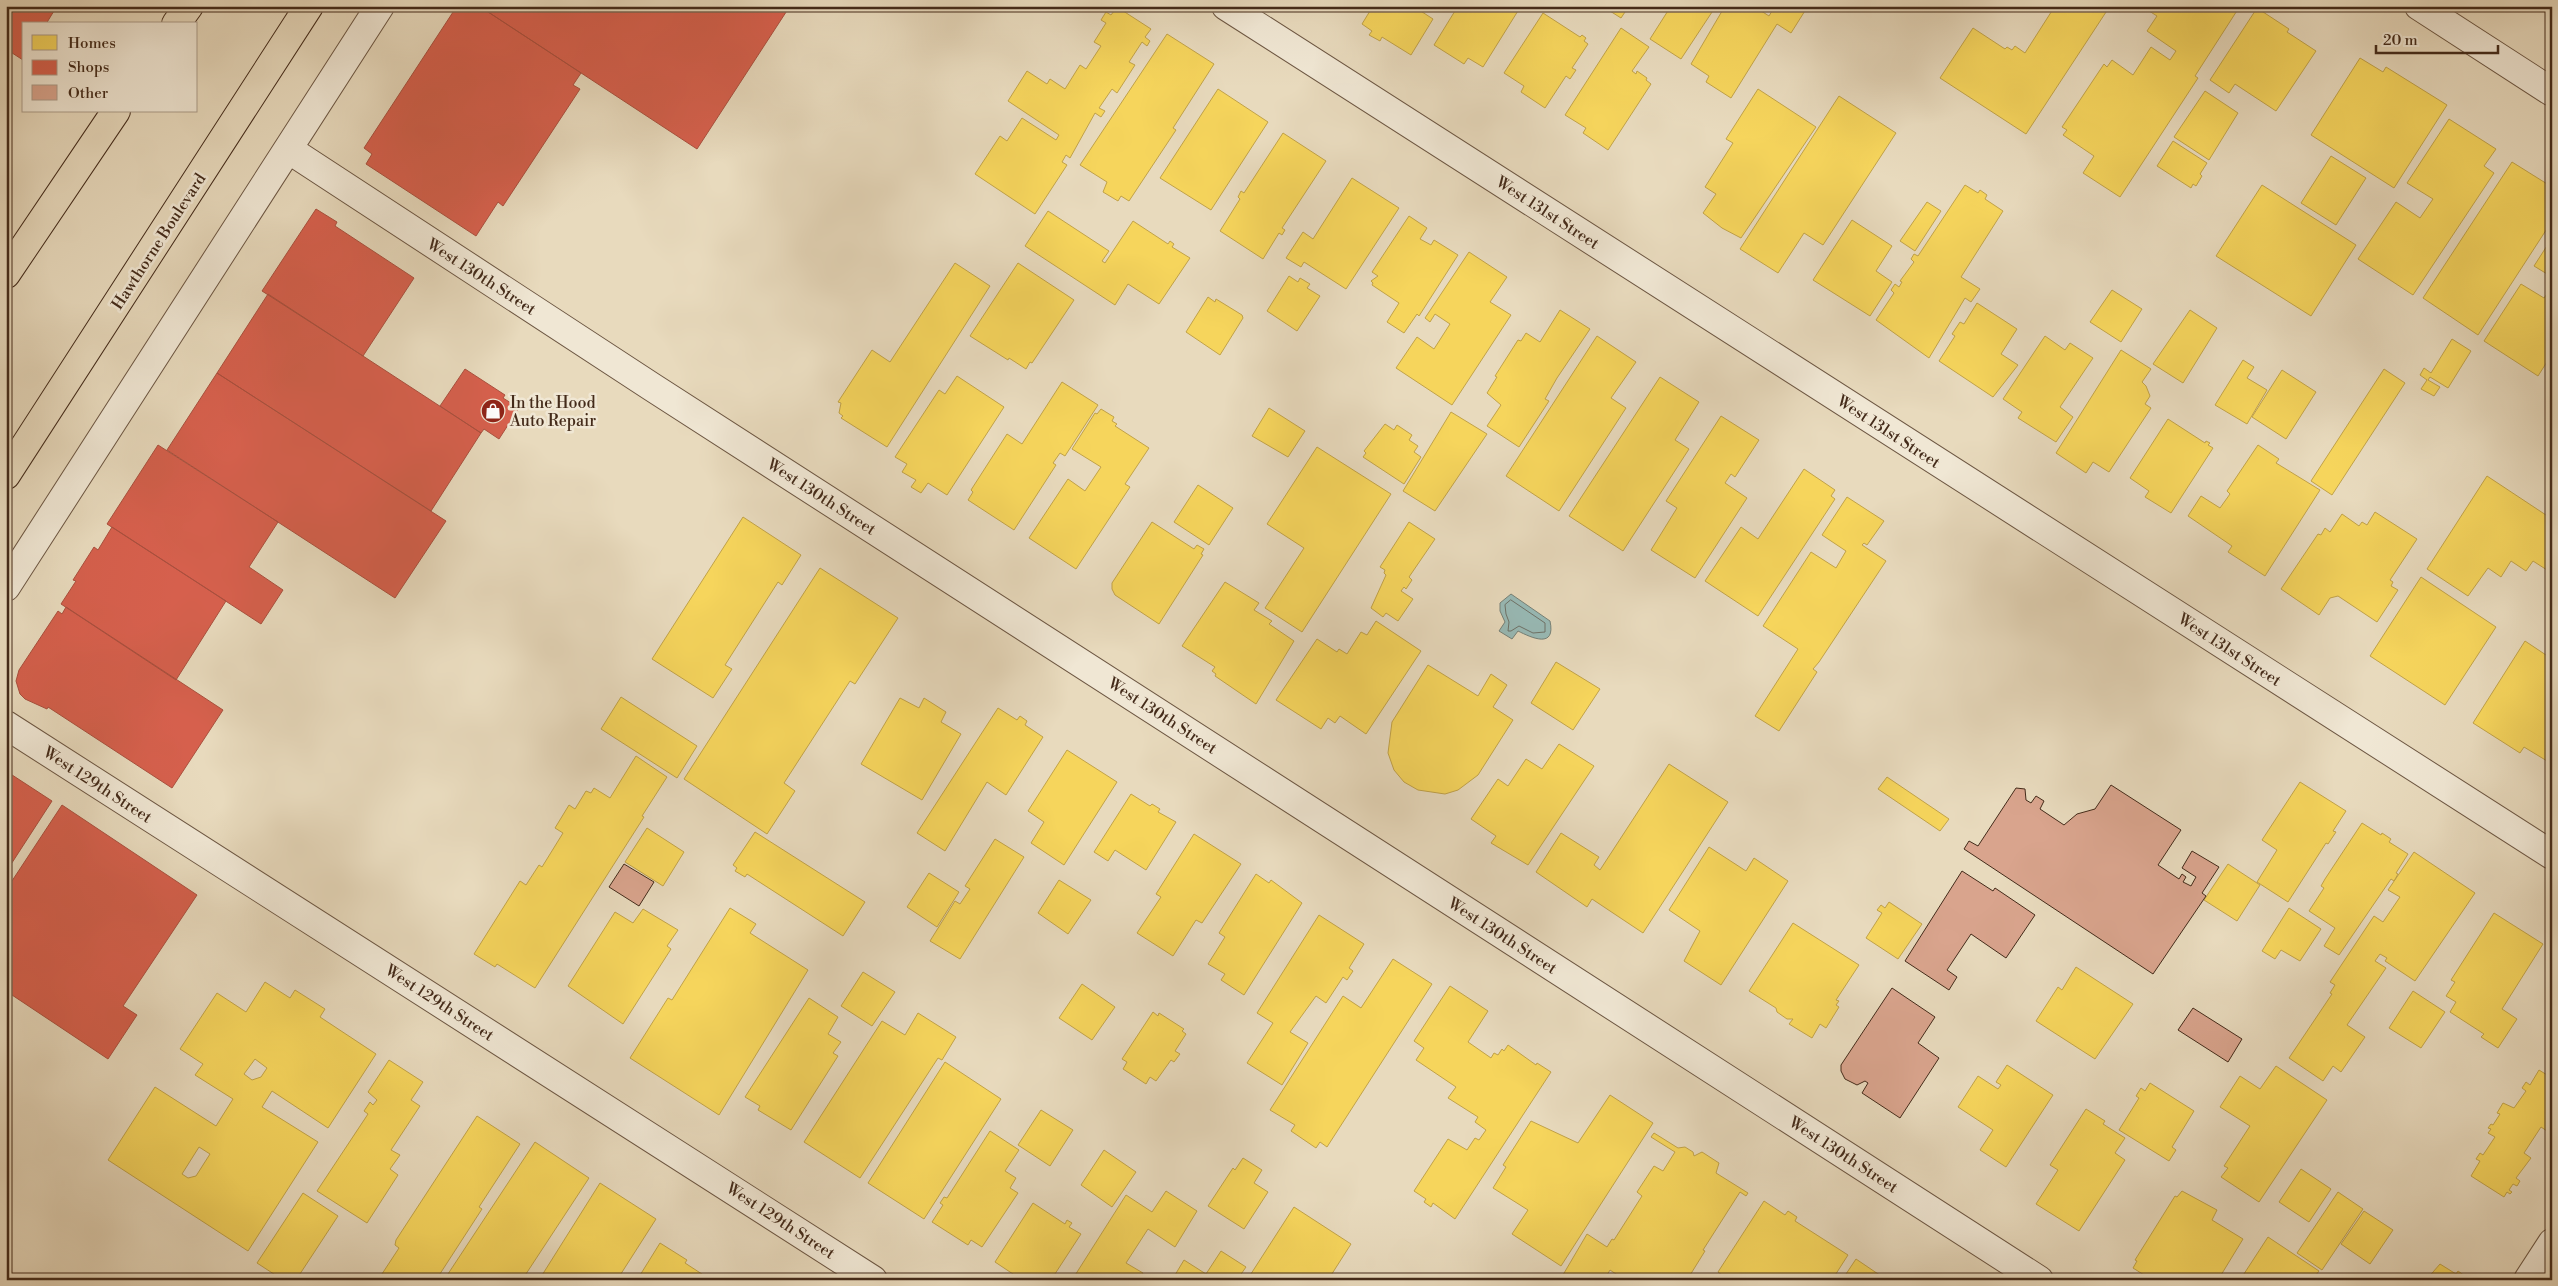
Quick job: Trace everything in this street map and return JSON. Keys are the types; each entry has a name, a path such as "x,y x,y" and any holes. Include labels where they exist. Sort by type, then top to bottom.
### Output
{"main road":[{"path":"177,22 189,6"},
{"name":"Hawthorne Boulevard","path":"6,475 309,6"},
{"path":"6,274 115,112"}],"street":[{"path":"6,588 380,6"},
{"name":"West 131st Street","path":"1226,6 2552,855"},
{"path":"2420,6 2552,92"},
{"name":"West 130th Street","path":"288,149 652,387 2039,1280"},
{"name":"West 129th Street","path":"6,724 873,1280"},
{"path":"2528,1280 2552,1243"}],"water":[{"path":"1511,594 1550,621 1550,635 1541,639 1518,631 1512,639 1499,631 1505,622 1500,611 1500,603"}],"building: Homes":[{"path":"1373,6 1413,6 1433,19 1411,55 1382,37 1380,41 1369,35 1372,31 1362,24"},
{"path":"1458,6 1521,6 1483,67 1468,58 1464,64 1434,45"},
{"path":"1602,6 1629,6 1621,18"},
{"path":"1671,6 1716,6 1681,59 1650,39"},
{"path":"1725,6 1760,6 1758,9 1769,16 1775,6 1808,6 1791,33 1777,24 1731,98 1706,82 1709,76 1691,64"},
{"path":"2055,6 2110,6 2026,134 1940,78 1973,28 2005,49 2007,47 2012,50 2015,46 2025,53"},
{"path":"2148,6 2240,6 2195,76 2198,78 2120,197 2083,173 2094,156 2063,135 2067,130 2062,127 2104,64 2107,67 2112,60 2133,75 2151,47 2170,60 2176,51 2147,31 2157,16 2146,9"},
{"path":"1117,7 1151,29 1145,37 1150,41 1147,46 1142,42 1129,62 1135,65 1117,93 1112,89 1099,108 1105,111 1101,117 1095,113 1070,158 1066,155 1062,162 1067,165 1035,214 975,174 1000,136 1007,141 1022,118 1056,140 1059,135 1008,101 1027,71 1047,84 1050,79 1065,89 1080,65 1086,69 1101,46 1094,42 1106,23 1101,20 1106,12 1111,15"},
{"path":"2257,8 2289,29 2287,32 2316,51 2276,111 2235,84 2229,93 2210,80"},
{"path":"1543,13 1580,37 1582,35 1586,38 1584,41 1588,44 1572,68 1576,70 1570,79 1566,76 1545,108 1521,92 1524,86 1504,73"},
{"path":"1621,28 1649,47 1632,71 1636,74 1637,71 1647,78 1646,80 1651,84 1608,150 1583,133 1586,128 1565,115"},
{"path":"1167,34 1214,64 1173,128 1176,130 1129,201 1121,196 1118,201 1103,192 1107,182 1080,165"},
{"path":"2360,58 2383,72 2386,67 2447,105 2394,188 2311,135"},
{"path":"1218,89 1268,122 1211,210 1160,178"},
{"path":"1758,89 1816,127 1741,238 1722,228 1703,213 1716,194 1705,187 1733,143 1726,139"},
{"path":"2205,91 2238,113 2209,160 2174,137"},
{"path":"1839,96 1896,133 1823,245 1804,233 1778,273 1740,249"},
{"path":"2449,119 2496,149 2484,166 2494,173 2413,295 2358,259 2396,202 2420,218 2433,199 2407,183"},
{"path":"1283,133 1326,161 1282,228 1285,230 1282,235 1279,233 1263,259 1220,231 1240,199 1238,197 1241,191 1244,193"},
{"path":"2173,141 2207,163 2200,174 2202,176 2196,186 2193,184 2191,188 2157,166"},
{"path":"2331,156 2366,178 2336,225 2301,203"},
{"path":"2512,162 2552,187 2552,200 2546,208 2552,212 2552,221 2478,335 2423,298"},
{"path":"1352,178 1399,208 1346,289 1304,262 1301,267 1286,258 1303,232 1313,239"},
{"path":"1965,185 1978,193 1980,190 1987,195 1985,199 2003,211 1961,277 1980,289 1971,302 1965,298 1929,358 1876,320 1894,293 1891,290 1895,284 1899,287 1902,282 1900,281 1914,262 1911,259 1914,254 1918,256"},
{"path":"2262,185 2356,245 2311,316 2216,256"},
{"path":"1927,202 1941,211 1915,251 1900,241"},
{"path":"1048,211 1109,251 1102,261 1105,263 1133,221 1168,244 1170,241 1174,244 1172,247 1190,258 1159,304 1128,284 1115,305 1025,246"},
{"path":"1409,216 1427,228 1420,239 1431,245 1434,240 1458,255 1419,316 1417,314 1404,333 1387,322 1399,303 1372,285 1371,281 1378,276 1372,272"},
{"path":"1852,220 1892,246 1876,271 1892,282 1870,316 1813,280"},
{"path":"2552,238 2552,277 2534,266"},
{"path":"1469,252 1507,277 1490,302 1511,315 1452,405 1396,368 1417,337 1434,349 1450,324 1435,314 1430,322 1425,318"},
{"path":"955,263 990,286 887,447 841,418 843,416 839,413 841,403 838,402 872,350 890,362"},
{"path":"1018,263 1074,300 1026,369 970,336"},
{"path":"1289,276 1298,282 1300,278 1310,284 1307,288 1320,296 1297,331 1267,311"},
{"path":"2521,284 2544,298 2552,287 2552,354 2538,376 2484,341"},
{"path":"2112,290 2142,309 2121,342 2090,322"},
{"path":"1208,297 1215,302 1216,299 1242,315 1243,318 1220,355 1186,332"},
{"path":"1977,303 2017,329 2001,354 2018,365 1993,397 1939,361 1955,336 1952,334 1960,322 1964,324"},
{"path":"1560,310 1590,329 1557,378 1545,399 1549,401 1519,447 1487,426 1501,405 1487,393 1497,377 1495,376 1518,340 1521,341 1526,333 1540,342"},
{"path":"2190,310 2217,328 2183,383 2153,364"},
{"path":"1597,336 1636,362 1611,398 1626,408 1559,511 1506,476"},
{"path":"2045,336 2065,350 2070,343 2093,358 2060,407 2073,417 2056,442 2018,418 2022,412 2003,399"},
{"path":"2452,339 2471,351 2448,388 2430,377 2428,380 2440,387 2434,396 2421,389 2427,380 2420,375 2424,368 2431,373"},
{"path":"2121,350 2151,369 2142,382 2150,396 2145,404 2151,408 2109,472 2093,462 2086,473 2056,453"},
{"path":"2243,360 2254,367 2247,378 2267,390 2247,424 2215,405"},
{"path":"2384,369 2405,383 2332,495 2311,481"},
{"path":"2282,370 2316,392 2286,439 2252,417"},
{"path":"957,376 1004,407 947,495 928,483 921,493 911,487 916,480 902,472 907,464 895,457 939,390 945,394"},
{"path":"1660,377 1699,402 1675,440 1689,449 1623,551 1569,516"},
{"path":"1062,382 1098,405 1065,456 1060,453 1053,463 1056,465 1014,530 968,500 973,492 971,490 1007,434 1022,444"},
{"path":"1269,408 1305,431 1288,457 1252,436"},
{"path":"1101,409 1114,417 1112,421 1117,424 1115,426 1149,448 1125,484 1130,487 1076,569 1029,538 1068,479 1085,491 1101,467 1072,449 1095,413 1097,414"},
{"path":"1451,412 1487,434 1435,511 1403,491"},
{"path":"1721,416 1759,440 1735,477 1731,474 1725,483 1747,498 1695,578 1651,550 1677,508 1666,501"},
{"path":"2168,419 2205,443 2206,441 2210,443 2208,445 2213,448 2171,513 2145,497 2149,491 2130,478"},
{"path":"1385,424 1394,430 1397,425 1412,435 1409,440 1418,446 1414,452 1421,457 1404,484 1363,457 1366,453 1364,451"},
{"path":"2258,445 2279,459 2276,463 2320,490 2265,576 2228,552 2232,546 2188,516 2201,496 2220,508 2230,494 2227,491"},
{"path":"1317,447 1391,494 1302,632 1265,608 1304,548 1267,524"},
{"path":"1804,469 1835,490 1831,496 1835,499 1758,616 1705,581 1741,527 1758,539"},
{"path":"2487,476 2552,519 2552,563 2547,570 2533,561 2526,571 2511,561 2501,577 2488,568 2468,596 2427,569"},
{"path":"1198,485 1233,508 1209,545 1174,522"},
{"path":"1847,497 1884,521 1867,545 1864,543 1862,545 1886,561 1813,669 1817,672 1779,731 1755,716 1798,649 1763,626 1811,552 1836,568 1846,551 1822,535"},
{"path":"2375,512 2417,539 2390,580 2393,582 2391,586 2398,590 2377,622 2338,596 2330,598 2319,615 2281,589 2318,534 2321,535 2325,528 2330,532 2342,514 2359,526 2362,522 2367,525"},
{"path":"743,517 801,555 782,585 778,582 725,665 732,669 713,698 652,659"},
{"path":"1152,522 1194,549 1197,545 1204,549 1201,554 1203,555 1159,624 1115,595 1112,589 1112,583"},
{"path":"1409,522 1435,539 1409,577 1412,580 1406,589 1404,587 1401,591 1413,599 1398,621 1386,613 1383,617 1371,608 1386,575 1384,573 1385,570 1380,567"},
{"path":"820,568 898,618 855,684 850,681 784,783 795,791 767,834 684,779"},
{"path":"2421,577 2496,627 2445,705 2370,656"},
{"path":"1225,582 1259,603 1254,610 1272,621 1269,624 1294,641 1256,704 1215,676 1216,674 1212,671 1215,667 1182,646"},
{"path":"1376,621 1421,651 1366,734 1340,716 1335,723 1328,718 1321,729 1276,700 1317,639 1337,652 1339,649 1347,654 1361,632 1367,635"},
{"path":"2525,641 2552,659 2552,764 2524,747 2520,753 2473,723"},
{"path":"1556,662 1600,689 1573,730 1531,703"},
{"path":"1428,665 1478,696 1491,674 1507,685 1493,707 1513,720 1478,775 1458,790 1445,794 1418,790 1404,782 1394,770 1388,753 1392,722"},
{"path":"621,697 697,746 677,778 601,729"},
{"path":"900,698 919,708 924,698 946,712 941,722 961,734 922,800 861,764"},
{"path":"998,708 1017,720 1020,716 1027,721 1025,725 1043,737 1006,795 987,782 945,851 917,833"},
{"path":"1559,744 1594,766 1528,865 1491,843 1496,836 1471,819 1498,779 1508,786 1526,759 1542,769"},
{"path":"1067,750 1117,782 1064,865 1031,843 1044,822 1028,811"},
{"path":"636,756 667,777 642,816 644,817 535,988 497,964 495,967 474,954 520,881 526,885 539,865 542,867 563,833 555,828 569,805 575,809 586,791 591,793 594,788 610,798"},
{"path":"1669,764 1728,802 1643,933 1592,899 1587,907 1536,872 1561,833 1599,857 1594,865 1600,870"},
{"path":"1887,777 1949,819 1940,831 1878,789"},
{"path":"2300,782 2346,811 2333,831 2336,832 2328,844 2326,843 2288,902 2257,882 2277,850 2262,840"},
{"path":"1131,794 1150,806 1152,804 1160,809 1158,812 1176,822 1146,870 1115,850 1108,861 1094,852"},
{"path":"2362,823 2391,839 2389,842 2408,854 2396,873 2398,874 2394,881 2391,879 2339,955 2324,946 2335,928 2309,911 2324,888 2321,886 2325,879"},
{"path":"647,828 684,852 663,886 625,862"},
{"path":"755,832 865,902 843,936 747,874 745,877 735,871 737,868 733,865"},
{"path":"1194,834 1241,864 1202,923 1196,920 1173,956 1137,933 1161,897 1156,894"},
{"path":"995,839 1024,857 960,959 930,941 955,901 960,904 970,889 965,886"},
{"path":"1709,847 1746,871 1754,858 1788,881 1721,985 1684,961 1700,931 1669,910"},
{"path":"2414,852 2475,893 2415,981 2385,961 2387,958 2380,954 2375,961 2386,968 2347,1025 2365,1037 2341,1072 2333,1066 2323,1081 2289,1058 2332,994 2330,993 2335,985 2330,982 2374,916 2383,922 2400,897 2388,890"},
{"path":"2228,864 2260,885 2237,921 2204,900"},
{"path":"929,873 959,892 937,927 907,907"},
{"path":"1256,874 1269,883 1271,880 1302,903 1244,995 1221,980 1225,974 1208,964 1225,937 1219,933"},
{"path":"1059,880 1091,900 1068,934 1038,913"},
{"path":"1889,902 1922,924 1898,959 1866,938 1882,913 1877,910 1881,905 1885,908"},
{"path":"730,908 756,924 750,933 808,970 719,1115 630,1058 668,998 672,1000"},
{"path":"2289,908 2321,929 2300,961 2281,950 2275,959 2262,951"},
{"path":"643,909 678,930 667,946 671,949 623,1024 568,986 615,912 633,923"},
{"path":"2494,913 2543,944 2502,1009 2517,1019 2498,1048 2481,1037 2484,1034 2450,1012 2456,1002 2446,996 2455,982 2451,980"},
{"path":"1319,915 1364,944 1349,968 1353,971 1347,980 1343,977 1326,1003 1316,996 1290,1032 1308,1043 1282,1085 1247,1063 1273,1023 1257,1013"},
{"path":"1793,923 1859,965 1836,1000 1839,1001 1836,1005 1839,1007 1826,1028 1820,1024 1812,1038 1789,1024 1793,1019 1787,1019 1777,1012 1776,1008 1749,991"},
{"path":"1393,959 1432,984 1327,1147 1320,1142 1316,1148 1291,1131 1295,1125 1270,1110 1343,996 1361,1008"},
{"path":"2076,967 2133,1004 2095,1059 2036,1021 2058,987 2062,990"},
{"path":"863,972 895,992 872,1026 841,1006"},
{"path":"265,982 290,998 295,990 325,1009 320,1017 376,1054 328,1128 272,1091 262,1107 318,1142 248,1251 108,1160 155,1087 216,1126 233,1099 195,1075 203,1064 180,1049 217,993 246,1012","holes":["255,1059 267,1068 261,1077 252,1080 244,1074","199,1147 210,1154 196,1176 188,1178 182,1174"]},
{"path":"1082,984 1115,1007 1092,1040 1059,1018"},
{"path":"1450,986 1488,1011 1468,1042 1491,1058 1494,1053 1498,1055 1502,1049 1504,1051 1508,1045 1536,1065 1537,1063 1551,1072 1455,1219 1433,1203 1431,1207 1424,1202 1426,1199 1414,1191 1448,1139 1467,1150 1475,1138 1479,1140 1486,1130 1475,1122 1478,1117 1448,1098 1456,1087 1416,1060 1424,1048 1414,1041"},
{"path":"2413,991 2445,1012 2421,1048 2389,1028"},
{"path":"809,998 838,1017 828,1034 841,1042 833,1053 838,1056 791,1130 758,1110 760,1106 745,1097"},
{"path":"1153,1012 1158,1016 1159,1013 1184,1029 1182,1031 1186,1034 1175,1051 1180,1054 1174,1062 1171,1060 1156,1081 1150,1077 1146,1084 1123,1069 1127,1062 1122,1059"},
{"path":"918,1013 956,1037 942,1060 938,1058 860,1178 804,1142 882,1021 905,1035"},
{"path":"389,1060 423,1082 411,1100 420,1106 391,1150 400,1155 390,1169 398,1175 367,1223 317,1191 368,1114 364,1111 370,1102 373,1105 377,1100 368,1092"},
{"path":"945,1062 1001,1099 924,1219 868,1183"},
{"path":"2007,1065 2053,1095 2006,1167 1980,1150 1993,1130 1958,1107 1978,1076 1998,1089 2001,1085 1996,1082"},
{"path":"2276,1066 2327,1100 2259,1202 2221,1177 2228,1168 2224,1166 2250,1126 2220,1107 2240,1076 2260,1089"},
{"path":"2539,1070 2552,1078 2552,1124 2547,1131 2541,1127 2524,1153 2531,1158 2516,1178 2520,1181 2517,1186 2513,1184 2509,1190 2512,1192 2510,1194 2507,1192 2504,1197 2471,1176 2480,1161 2476,1159 2480,1153 2483,1155 2495,1137 2488,1133 2491,1129 2488,1128 2491,1124 2493,1125 2500,1114 2497,1113 2503,1103 2514,1108 2526,1091 2522,1088 2526,1082 2530,1085"},
{"path":"2150,1083 2194,1111 2172,1147 2176,1150 2169,1161 2119,1130 2139,1098 2136,1096 2141,1088 2145,1091"},
{"path":"1610,1095 1653,1123 1561,1266 1512,1234 1528,1210 1493,1188 1506,1167 1503,1165 1531,1121 1578,1143"},
{"path":"2086,1109 2105,1121 2103,1124 2125,1138 2115,1153 2125,1160 2079,1231 2036,1204 2058,1170 2050,1165"},
{"path":"1041,1110 1073,1130 1050,1166 1018,1145"},
{"path":"477,1116 520,1144 479,1207 482,1209 436,1280 378,1280 399,1248 395,1245 396,1240"},
{"path":"990,1131 1019,1150 1005,1171 1016,1178 1010,1188 1018,1193 982,1247 971,1240 968,1245 932,1222 943,1205 940,1203 944,1197 947,1198"},
{"path":"1654,1133 1678,1148 1685,1147 1693,1152 1694,1156 1702,1152 1719,1163 1716,1173 1748,1193 1746,1196 1740,1192 1703,1250 1705,1251 1687,1280 1617,1280 1619,1276 1610,1270 1604,1280 1560,1280 1587,1234 1607,1247 1612,1239 1614,1240 1642,1196 1637,1192 1654,1166 1663,1171 1675,1152 1651,1137"},
{"path":"535,1142 589,1178 522,1280 444,1280"},
{"path":"1104,1150 1136,1172 1112,1207 1081,1185"},
{"path":"1243,1158 1262,1170 1254,1183 1268,1192 1244,1229 1208,1206 1233,1168 1235,1170"},
{"path":"2301,1169 2331,1189 2309,1222 2279,1202"},
{"path":"600,1183 656,1219 617,1280 539,1280"},
{"path":"1166,1191 1197,1211 1175,1247 1148,1229 1126,1263 1143,1273 1139,1280 1072,1280 1126,1195 1152,1212"},
{"path":"2182,1191 2217,1210 2212,1220 2243,1239 2218,1280 2152,1280 2133,1268 2137,1261 2135,1260 2175,1196 2177,1197"},
{"path":"2338,1192 2363,1209 2322,1270 2297,1253"},
{"path":"303,1193 338,1216 296,1280 283,1280 257,1263"},
{"path":"1764,1201 1785,1215 1788,1211 1797,1217 1795,1221 1848,1255 1832,1280 1729,1280 1718,1272"},
{"path":"1033,1203 1065,1224 1067,1220 1072,1223 1069,1227 1081,1234 1051,1280 1038,1278 1036,1280 1022,1280 995,1262"},
{"path":"1294,1207 1351,1244 1328,1280 1247,1280"},
{"path":"2364,1211 2393,1230 2370,1264 2341,1244"},
{"path":"2268,1237 2319,1271 2312,1280 2240,1280"},
{"path":"660,1243 687,1260 685,1263 705,1276 703,1280 637,1280"},
{"path":"1221,1251 1246,1267 1237,1280 1172,1280 1184,1260 1206,1274"},
{"path":"1856,1259 1887,1280 1842,1280"},
{"path":"2440,1264 2456,1274 2458,1271 2465,1276 2464,1280 2426,1280"}],"building: Shops":[{"path":"6,6 57,6 47,22 22,22 22,59 6,49"},
{"path":"457,6 479,6 581,73 573,85 580,89 503,206 498,202 476,236 366,164 372,154 364,148"},
{"path":"479,6 790,6 697,149"},
{"path":"316,209 337,222 335,226 414,278 363,356 262,291"},
{"path":"268,294 481,433 431,511 217,373"},
{"path":"465,369 505,395 503,398 519,408 499,439 484,429 481,433 440,406"},
{"path":"217,373 446,521 395,598 167,450"},
{"path":"158,445 278,522 249,567 283,590 261,624 107,524"},
{"path":"112,527 226,601 176,680 61,604 76,581 73,580 94,547 98,550"},
{"path":"66,607 223,710 172,788 48,707 47,709 25,699 20,694 16,681 19,670 58,611 62,614"},
{"path":"6,771 52,801 6,872"},
{"path":"62,805 197,895 123,1006 137,1015 108,1059 6,991 6,890"}],"building: Other":[{"path":"2111,785 2181,830 2158,865 2179,879 2182,874 2186,877 2183,882 2191,886 2196,877 2182,868 2192,851 2219,867 2202,893 2206,896 2153,974 1964,849 1969,841 1978,846 2016,788 2025,789 2026,800 2031,803 2036,796 2044,801 2040,809 2064,825 2077,814 2095,809"},
{"path":"624,864 654,882 639,906 609,887"},
{"path":"1962,871 1993,891 1995,888 2035,915 2006,958 1971,934 1947,970 1957,977 1949,990 1905,961"},
{"path":"1892,988 1935,1017 1918,1043 1939,1058 1900,1118 1862,1093 1868,1083 1865,1081 1857,1085 1845,1079 1841,1071 1841,1065"},
{"path":"2193,1008 2242,1039 2228,1062 2178,1030"}],"place":[{"name":"In the Hood Auto Repair","path":"493,411"}]}
